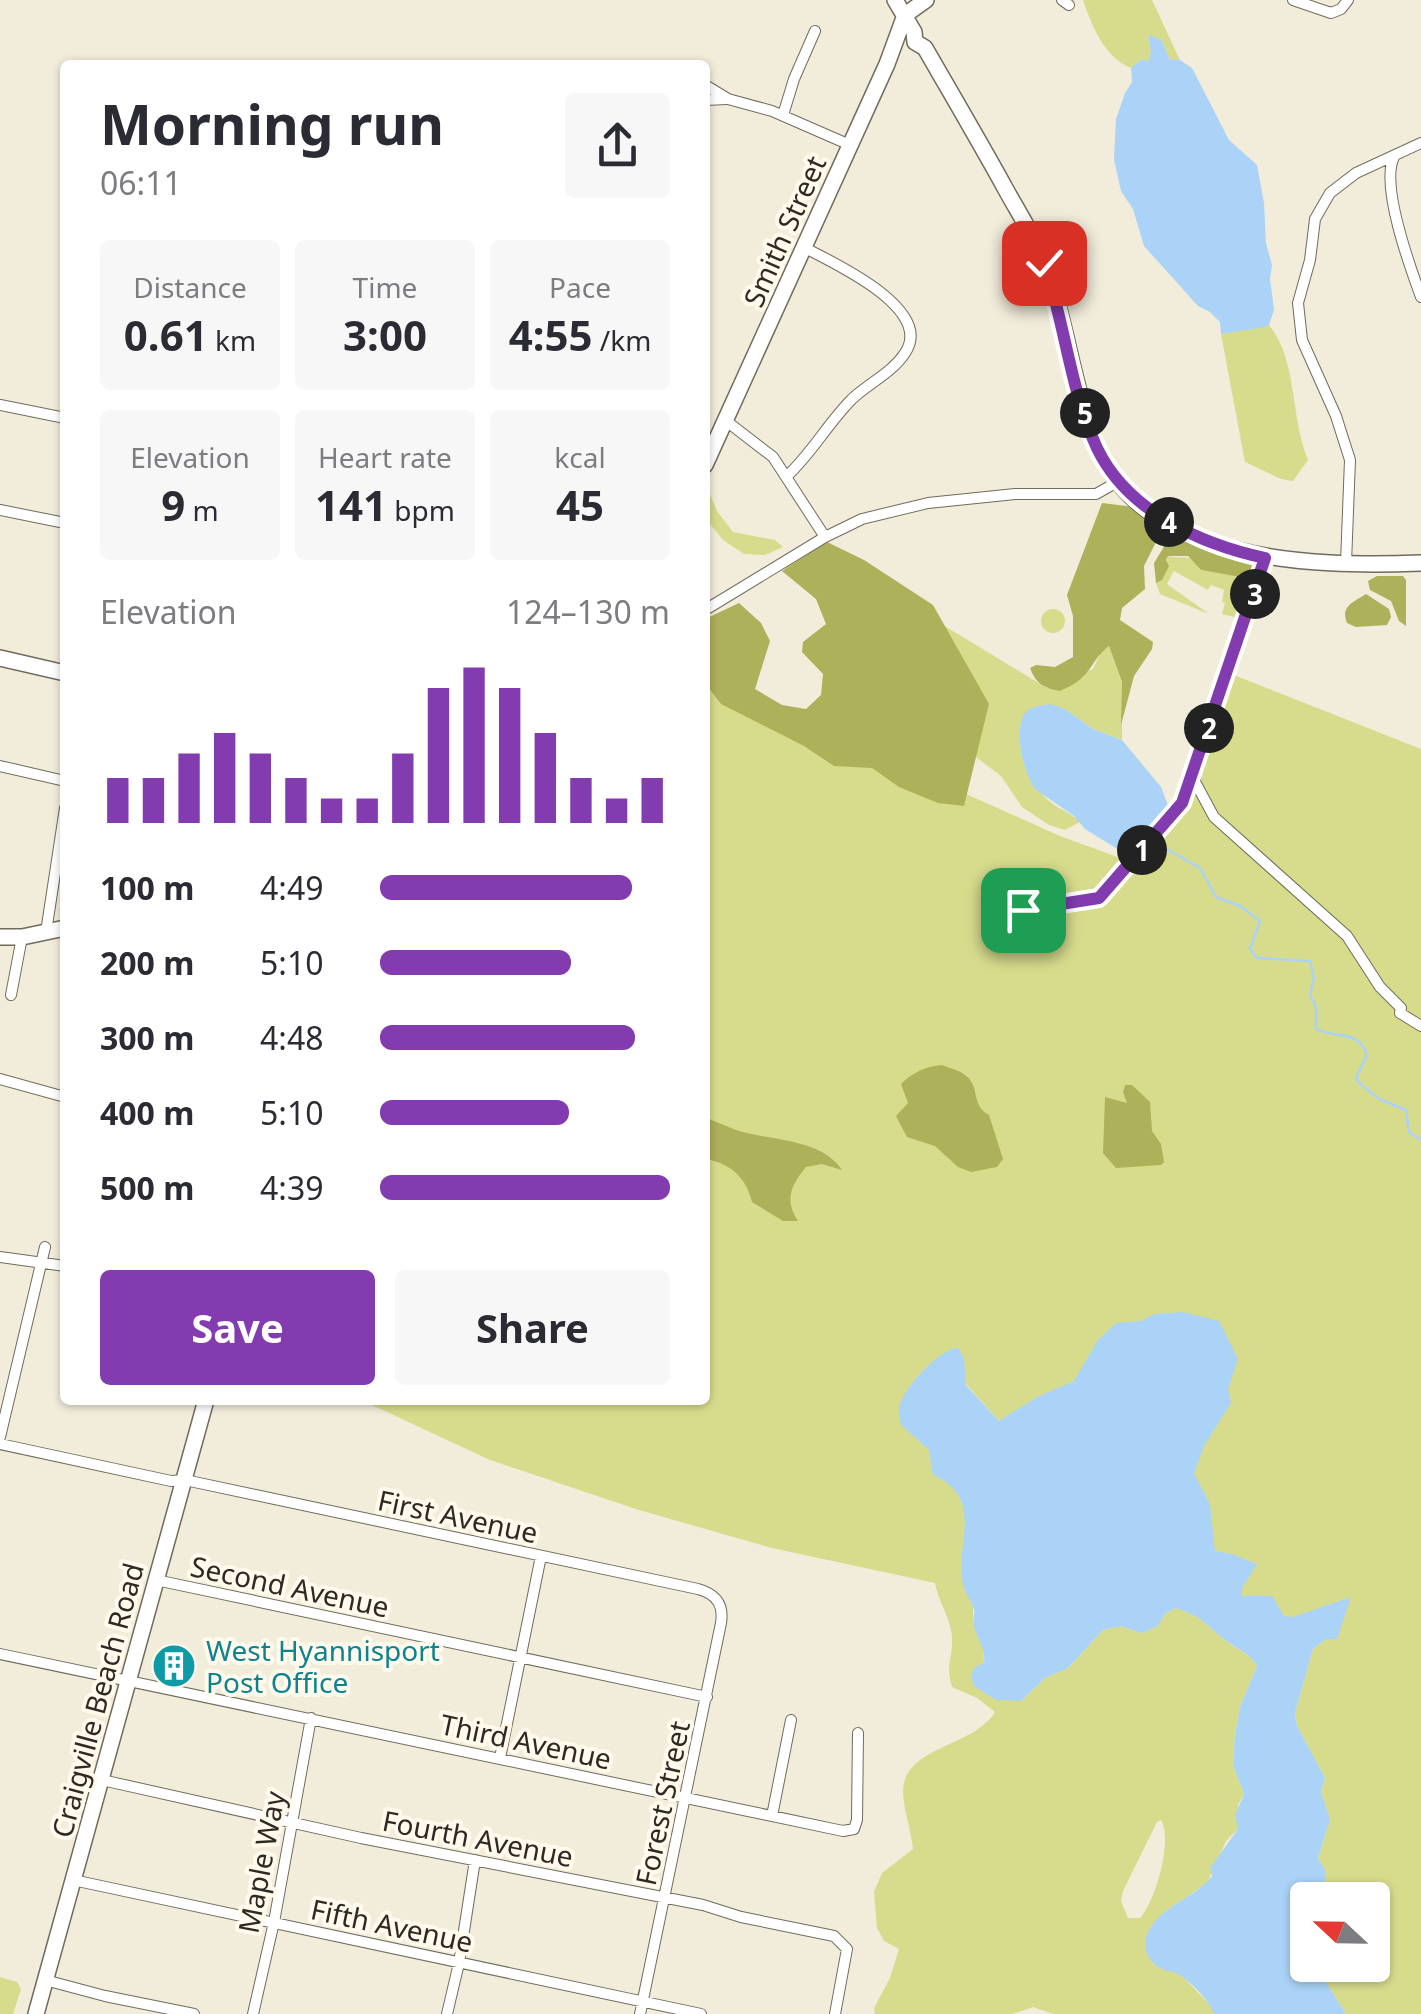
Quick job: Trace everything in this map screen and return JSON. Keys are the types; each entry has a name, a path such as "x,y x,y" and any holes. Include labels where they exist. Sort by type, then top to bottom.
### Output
{"main road":[{"path":"896,0 916,42 925,48 1040,252 1057,299 1093,438 1118,481 1172,524 1222,547 1265,558 1421,562"},
{"path":"905,16 926,0"},
{"name":"Smith Street","path":"710,454 905,16"},
{"path":"0,658 60,672"},
{"path":"0,937 60,929"},
{"name":"Craigville Beach Road","path":"36,2014 205,1405"}],"street":[{"path":"1293,0 1331,14 1348,0"},
{"path":"782,116 816,31"},
{"path":"710,88 728,99 782,116 850,145"},
{"path":"710,100 728,99"},
{"path":"1346,563 1350,460 1341,428 1302,340 1298,303 1310,260 1312,230 1321,205 1343,181 1421,143"},
{"path":"1394,158 1389,171 1396,213 1421,296"},
{"path":"788,476 853,399 896,365 910,341 908,319 900,310 850,270 804,248"},
{"path":"0,405 60,417"},
{"path":"725,420 773,458 825,538"},
{"path":"710,607 862,519 910,506 1015,494 1096,494 1118,481"},
{"path":"0,510 60,522"},
{"path":"1009,924 1030,908 1096,899 1182,803 1265,558"},
{"path":"0,766 60,780"},
{"path":"1192,778 1214,817 1347,936 1400,1013 1421,1026"},
{"path":"1182,803 1204,800"},
{"path":"46,932 60,841"},
{"path":"11,995 22,937"},
{"path":"0,1079 60,1096"},
{"path":"0,1440 45,1247"},
{"path":"0,1258 60,1266"},
{"name":"First Avenue","path":"0,1440 171,1480 698,1589 718,1601"},
{"path":"500,1758 542,1556"},
{"name":"Second Avenue","path":"156,1580 707,1698"},
{"name":"Forest Street","path":"641,2008 707,1698 722,1616 718,1601"},
{"name":"Third Avenue","path":"0,1654 844,1831 854,1829 857,1816 858,1734"},
{"name":"Maple Way","path":"252,2014 274,1922 311,1718"},
{"path":"772,1816 780,1760 791,1720"},
{"name":"Fourth Avenue","path":"102,1780 826,1934 843,1943 847,1959 835,2014"},
{"path":"447,2014 475,1860"},
{"name":"Fifth Avenue","path":"74,1880 459,1963 641,2008 701,2014"},
{"path":"46,1980 194,2014"}],"green space":[{"path":"1083,0 1152,0 1180,60 1170,60 1162,41 1148,37 1148,63 1142,59 1131,68 1122,63 1100,40"},
{"path":"1269,325 1285,355 1308,460 1293,481 1245,462 1221,334"},
{"path":"710,494 733,532 775,540 783,547 765,555 744,554 723,540 710,524"},
{"path":"1102,503 1134,507 1164,526 1144,566 1145,589 1122,608 1120,620 1153,642 1134,676 1121,725 1122,682 1109,646 1085,675 1060,691 1041,684 1030,668 1055,667 1073,657 1073,616 1067,595"},
{"path":"1173,532 1217,555 1254,565 1251,587 1240,577 1201,570 1188,556 1168,556 1169,566 1156,583 1154,563"},
{"path":"827,542 864,560 933,605 989,704 964,806 938,803 899,787 872,768 834,766 804,746 721,704 710,690 710,617 739,603 761,623 770,641 755,689 782,705 806,709 821,695 823,674 802,652 803,642 826,624 816,599 782,571"},
{"path":"825,545 943,625 1047,688 1093,669 1101,652 1109,646 1122,682 1122,740 1093,729 1065,709 1023,718 1022,755 1029,776 1043,795 1080,822 1065,830 1049,825 1022,807 1001,776 968,751 929,699 785,568 789,561"},
{"path":"1168,556 1190,558 1201,570 1241,577 1251,587 1243,615 1222,614 1224,590 1211,585 1208,590 1174,571 1167,584 1209,614 1160,594 1156,583 1164,575"},
{"path":"1377,576 1403,576 1406,580 1406,626 1399,621 1391,601 1370,590 1368,581"},
{"path":"1366,594 1389,609 1387,625 1356,627 1347,623 1347,608"},
{"path":"1053,609 1065,621 1053,633 1041,621"},
{"path":"1234,675 1421,749 1421,2014 1346,2014 1326,1982 1390,1982 1390,1882 1322,1882 1318,1858 1330,1820 1321,1791 1325,1778 1297,1726 1295,1713 1313,1649 1326,1639 1242,1596 1241,1588 1074,1381 1049,1393 1023,1416 999,1421 966,1384 966,1379 953,1478 966,1509 974,1625 983,1642 984,1663 1021,1701 1045,1678 1068,1668 1103,1630 1121,1626 1141,1633 1157,1627 1166,1613 1176,1608 1204,1621 1257,1666 1240,1707 1235,1735 1233,1765 1244,1794 1238,1805 1238,1829 1226,1841 1207,1883 1165,1912 1146,1938 1212,2007 1214,2014 1053,2014 1033,2007 1012,2014 875,2014 874,2008 890,1978 899,1949 884,1941 877,1928 874,1892 882,1873 913,1849 903,1793 906,1778 926,1756 971,1733 995,1712 977,1698 952,1687 951,1631 935,1583 772,1548 639,1510 490,1460 372,1405 710,1405 710,679 1060,836 1126,860 1177,805 1189,779 1203,763","holes":["1161,1820 1164,1855 1146,1909 1140,1918 1128,1918 1121,1901 1123,1891"]},
{"path":"942,1065 963,1073 973,1084 979,1106 989,1115 1003,1159 997,1167 971,1172 958,1167 935,1146 907,1137 896,1116 908,1103 901,1084 920,1071"},
{"path":"1125,1085 1132,1085 1150,1102 1152,1131 1161,1144 1161,1165 1116,1168 1103,1153 1105,1097 1127,1103"},
{"path":"710,1119 749,1134 808,1146 842,1170 822,1164 806,1167 796,1180 790,1199 798,1221 783,1221 752,1202 746,1185 722,1164 710,1160"},
{"path":"0,1977 17,1982 21,1989 13,2014 0,2014"}],"water":[{"path":"1151,35 1162,41 1170,60 1180,60 1192,68 1229,140 1257,165 1272,265 1274,310 1265,327 1221,334 1220,322 1198,306 1144,246 1133,209 1121,191 1114,159 1116,119 1132,82 1131,68 1142,59 1148,62"},
{"path":"1051,704 1093,729 1122,740 1161,787 1168,805 1159,823 1135,851 1124,853 1085,829 1031,782 1021,750 1022,718 1029,709"},
{"path":"1183,1312 1219,1321 1238,1359 1228,1389 1231,1403 1204,1446 1194,1473 1210,1504 1215,1551 1257,1564 1242,1588 1242,1596 1272,1596 1284,1616 1293,1617 1351,1597 1337,1639 1326,1639 1313,1649 1295,1713 1297,1726 1325,1778 1321,1791 1330,1820 1318,1858 1325,1870 1325,1880 1290,1882 1290,1982 1326,1982 1346,2014 1214,2014 1194,1986 1154,1964 1146,1949 1146,1938 1154,1923 1205,1884 1212,1876 1210,1868 1238,1829 1235,1815 1244,1794 1233,1765 1235,1735 1240,1707 1257,1666 1254,1661 1198,1618 1176,1608 1166,1613 1157,1627 1141,1633 1121,1626 1103,1630 1068,1668 1045,1678 1021,1701 996,1700 974,1686 971,1676 975,1667 984,1663 984,1657 961,1573 964,1511 950,1485 933,1475 929,1450 901,1425 899,1409 907,1391 932,1362 950,1350 958,1348 964,1358 966,1385 999,1421 1037,1397 1074,1381 1098,1340 1116,1323 1141,1321 1154,1314"}],"waterway":[{"path":"1153,841 1200,868 1216,897 1240,906 1260,921 1250,949 1257,958 1310,961 1316,1029 1358,1041 1367,1055 1356,1078 1358,1082 1379,1099 1406,1110 1409,1132 1421,1140"}],"place":[{"name":"West Hyannisport Post Office","path":"174,1666"}],"route":[{"path":"1023,910 1099,898 1182,803 1265,558 1222,547 1172,524 1138,500 1114,475 1093,438 1044,263"}]}
